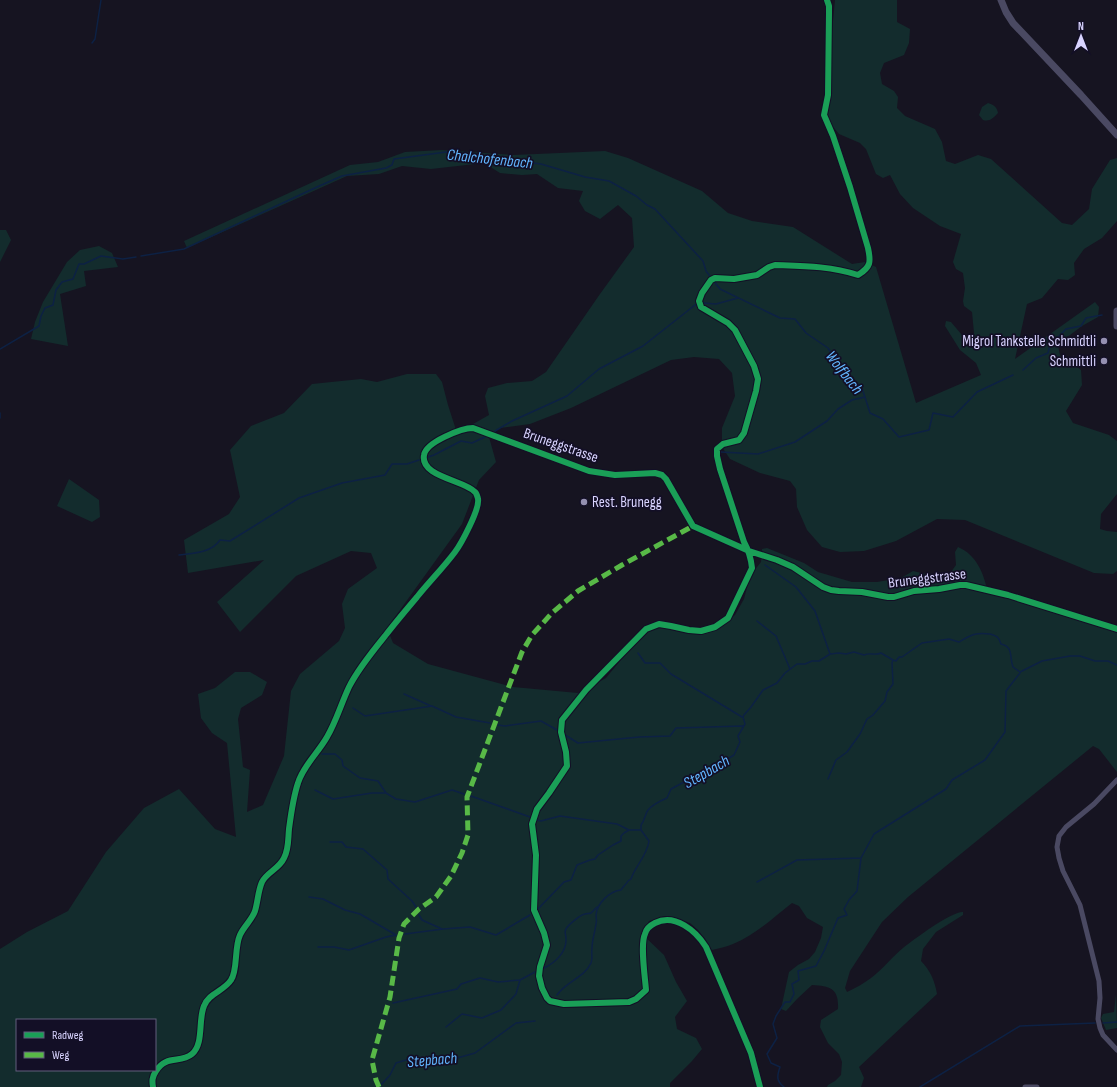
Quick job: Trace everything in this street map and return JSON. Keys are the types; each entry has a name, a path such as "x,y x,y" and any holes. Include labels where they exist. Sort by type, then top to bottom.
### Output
{"street":[{"path":"1001,0 1013,23 1117,135"},
{"path":"1117,311 1117,326"},
{"name":"Bruneggstrasse","path":"156,1071 165,1062 189,1056 197,1048 204,1006 212,995 231,980 234,974 239,936 255,911 261,884 265,877 278,867 285,856 288,847 291,814 300,778 326,738 355,677 374,649 415,598 456,551 477,510 479,500 476,492 469,487 441,476 429,468 424,462 423,455 425,450 431,444 460,431 473,428 589,470 615,475 655,473 662,475 693,526 793,567 823,587 831,590 839,592 862,592 894,597 914,591 966,585 1008,595 1117,629"},
{"path":"1117,780 1094,804 1066,827 1059,836 1057,847 1064,871 1080,904 1095,966 1099,992 1098,1019 1100,1028 1103,1035 1117,1050"},
{"name":"Bruneggstrasse","path":"153,1087 152,1080 153,1074 156,1071"},
{"path":"1025,1087 1038,1087"}],"green space":[{"path":"835,0 897,0 897,22 910,29 909,43 904,55 884,63 880,73 882,84 894,91 898,97 897,108 905,116 935,129 942,142 946,161 955,164 978,155 991,159 1062,223 1072,225 1089,209 1092,189 1110,160 1117,158 1117,221 1102,238 1084,249 1074,263 1075,275 1068,280 1058,279 1042,298 1027,304 1015,359 1095,302 1099,307 1098,317 1082,326 1058,344 1059,352 1063,360 1081,370 1082,385 1066,411 1073,423 1109,435 1117,441 1117,494 1101,514 1100,529 1117,532 1117,571 1113,574 1094,573 965,520 937,519 896,541 864,551 840,552 822,547 807,530 797,507 796,489 790,481 760,473 730,459 722,447 722,428 735,396 732,373 719,359 694,357 671,360 571,408 530,424 500,428 489,437 496,462 479,480 462,524 387,628 393,643 428,664 513,687 578,693 606,678 644,634 657,626 669,627 701,635 717,629 735,615 744,599 750,576 761,562 762,549 767,548 804,563 818,572 852,582 877,582 901,578 913,571 930,575 951,572 956,565 955,552 958,547 965,550 979,566 988,593 1019,599 1117,631 1117,772 1099,749 1093,746 908,897 882,922 850,971 845,988 847,992 871,978 903,948 923,933 950,916 963,912 963,915 936,932 923,949 921,961 932,976 937,994 859,1067 864,1078 861,1087 827,1087 841,1075 842,1062 839,1054 828,1043 820,1027 821,1020 838,1009 837,997 832,990 824,986 812,985 786,1011 781,1009 789,972 809,959 815,952 821,938 823,927 807,918 799,906 792,903 749,936 730,945 712,950 698,930 690,923 665,916 649,921 642,934 664,955 676,982 687,1001 675,1017 677,1029 696,1038 702,1049 670,1083 670,1087 0,1087 0,949 27,932 68,911 106,852 144,808 179,789 215,829 236,837 227,743 212,733 201,718 198,694 215,688 235,672 250,672 267,682 262,695 241,708 238,719 243,767 250,770 247,812 263,805 284,756 291,691 300,674 339,641 345,628 342,604 348,589 377,568 371,553 351,551 296,576 240,632 217,602 264,560 188,573 184,540 229,514 240,497 230,450 251,426 284,413 312,384 361,379 377,382 407,374 436,374 442,382 457,433 489,415 485,396 488,388 507,383 532,381 546,372 634,247 632,218 618,205 600,219 585,211 579,201 583,191 558,188 537,174 522,175 500,173 484,163 431,169 402,166 379,174 347,176 187,248 184,241 350,165 378,162 405,152 442,150 514,155 605,151 628,158 702,191 728,213 752,221 793,227 852,264 865,262 876,267 916,403 981,375 976,363 960,350 945,326 946,321 951,322 967,341 972,339 974,333 972,312 964,306 963,301 965,288 963,273 956,269 953,262 961,234 940,226 913,208 900,194 890,175 883,178 876,174 866,149 860,143 839,134 824,116"},
{"path":"988,103 995,106 998,113 990,120 983,120 979,115 982,107"},
{"path":"0,230 6,230 11,240 0,262"},
{"path":"99,246 112,253 118,267 84,271 86,286 60,294 68,346 31,339 35,322 43,302 67,262 80,250"},
{"path":"69,479 99,500 100,517 92,522 57,506"},
{"path":"1116,994 1117,1028 1106,1030 1101,1018 1103,1014 1114,1012"}],"waterway":[{"path":"92,43 95,39 101,0"},
{"name":"Chalchofenbach","path":"141,256 184,249 342,176 386,168 392,165 394,159 446,152 541,164 585,177 609,181 636,196 647,205 655,209 703,261 706,271 720,289 780,318 795,319 806,333 828,348 842,369 862,388 870,413 883,419 899,437 929,430 933,413 953,417 977,392 1013,375"},
{"name":"Chalchofenbach","path":"0,349 39,326 41,316 45,308 53,305 56,290 62,282 73,279 79,264 84,264 101,256 123,259 136,257"},
{"path":"495,431 512,421 567,396 599,369 643,346 695,305 703,303 716,304 738,298"},
{"name":"Wolfbach","path":"1023,370 1036,358 1048,353 1051,341 1055,340 1066,329 1081,326 1086,318 1102,315"},
{"path":"721,452 758,454 795,442 827,421 838,409 852,400 865,397"},
{"path":"0,413 0,418"},
{"path":"428,457 461,441 472,443 485,437"},
{"path":"179,555 207,550 212,548 220,540 230,541 299,498 342,483 385,475 392,464 407,464 419,460"},
{"path":"765,565 796,587 815,611 830,654"},
{"path":"757,621 776,636 790,669"},
{"name":"Stepbach","path":"557,995 584,972 592,961 592,942 597,911 601,902 605,898 621,890 631,879 646,851 649,841 641,830 641,825 648,810 667,798 671,789 686,781 692,780 697,775 702,774 706,770 713,768 734,755 740,742 738,736 745,724 743,717 744,715 763,690 777,683 785,673 797,664 819,661 830,654 846,654 854,652 864,655 881,653 896,661 899,657 902,657 922,643 949,639 959,642 970,636 981,633 994,635 1001,644 1008,647 1013,667 1020,672 1042,661 1070,656 1080,656 1095,661 1108,661 1117,665"},
{"path":"638,653 645,663 660,663 671,674 742,717"},
{"path":"828,779 836,760 847,752 860,734 867,719 873,715 885,701 887,692 893,684 893,660"},
{"path":"784,1087 778,1078 780,1067 771,1063 767,1054 777,1038 773,1024 785,1002 790,1002 794,994 792,984 799,980 798,971 816,966 838,918 847,915 844,909 849,900 857,891 861,858 874,834 946,789 952,780 985,760 1005,732 1006,691 1020,673"},
{"path":"404,694 431,706"},
{"path":"353,708 365,716 432,706 456,717 490,723"},
{"path":"498,725 505,726 541,721 557,730"},
{"path":"565,735 578,743 639,737 670,736 676,728 743,726"},
{"path":"322,754 335,754 342,760 343,766 360,778 378,781 386,793"},
{"path":"315,790 333,799 372,793 386,793 396,799 415,802 452,790 464,794"},
{"path":"471,796 530,817"},
{"path":"537,820 541,821 560,816 617,824 629,830 640,830"},
{"path":"538,909 564,882 571,880 577,865 595,859 598,855 621,841 621,836 629,830"},
{"path":"330,842 342,842 346,847 363,849 387,870 388,879 412,901 416,907"},
{"path":"757,882 797,860 861,858"},
{"path":"309,897 323,899 345,910 360,914 396,935"},
{"path":"544,968 556,960 565,948 565,931 567,927 577,918 591,913 597,907"},
{"path":"419,915 422,920 442,929"},
{"path":"405,934 470,927 496,935 530,915"},
{"path":"318,947 334,947 349,950 396,935"},
{"path":"446,1027 462,1014 482,1018 501,1010 516,994 520,980 535,972"},
{"path":"393,1003 457,989 461,984 480,978 498,982 520,980"},
{"name":"Stepbach","path":"380,1086 390,1075 396,1063 406,1060 425,1062 432,1059 450,1060 475,1053 516,1023 535,1021"},
{"path":"1103,1023 1117,1022"},
{"path":"920,1087 1020,1026 1095,1023"}],"marked path":[{"path":"379,1087 372,1060 390,997 399,938 404,924 419,909 436,897 451,876 462,853 468,835 467,797 522,652 532,635 552,613 578,591 693,526"}],"cycle path":[{"path":"760,1087 751,1053 706,947 697,935 684,925 677,922 670,920 663,921 653,924 646,930 643,945 646,990 636,999 629,1002 564,1004 550,1001 547,998 542,988 539,976 540,967 547,945 544,933 534,910 536,855 532,824 537,809 567,766 566,752 561,732 562,720 586,690 646,629 659,624 701,631 715,627 728,618 752,568 750,555 744,542 720,469 717,449 723,444 739,440 744,433 758,379 754,366 735,330 728,323 701,307 699,301 702,293 711,280 715,278 734,279 757,275 775,265 827,268 858,275 868,267 870,261 868,248 850,187 833,136 824,115 828,95 829,6 827,0"},
{"path":"153,1087 153,1077 160,1066 169,1061 187,1057 196,1050 204,1006 209,998 225,987 233,976 235,971 238,940 255,911 262,882 282,862 286,855 292,806 300,777 330,731 353,680 375,648 455,552 473,518 478,504 478,498 475,492 462,484 435,473 425,462 424,455 426,450 437,441 453,433 473,428 589,471 615,475 655,473 662,475 666,479 693,526 749,551 793,567 823,587 831,590 862,592 894,597 914,591 966,585 1008,595 1117,629"}],"place":[{"name":"Migrol Tankstelle Schmidtli","path":"1104,341"},
{"name":"Schmittli","path":"1104,361"},
{"name":"Rest. Brunegg","path":"584,502"}]}
